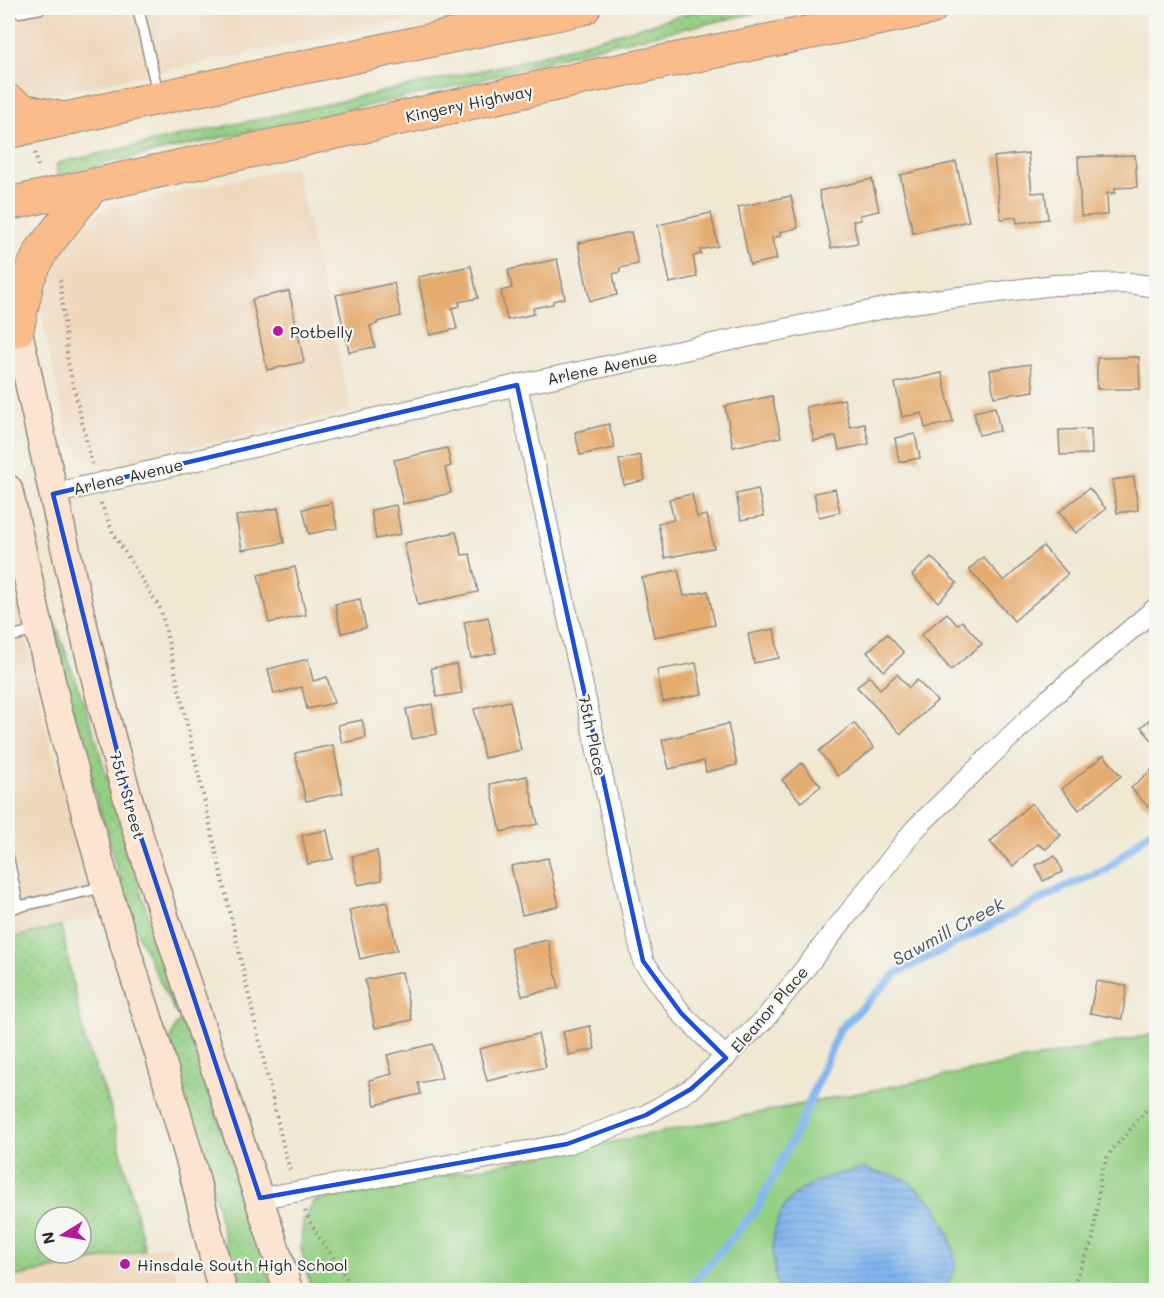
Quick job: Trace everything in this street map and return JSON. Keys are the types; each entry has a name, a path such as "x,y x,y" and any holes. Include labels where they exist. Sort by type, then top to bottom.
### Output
{"highway":[{"path":"8,132 584,8"},
{"name":"Kingery Highway","path":"8,204 604,73 931,8"},
{"path":"8,101 23,110 63,119"},
{"path":"17,330 28,278 42,250 93,185"}],"main road":[{"name":"75th Street","path":"8,288 94,673 122,778 166,921 260,1198 288,1290"},
{"path":"8,489 13,540 39,630 57,708 106,886 193,1170 222,1290"}],"street":[{"name":"Arlene Avenue","path":"53,494 517,385 904,304 1054,285 1129,284 1156,287"},
{"name":"75th Place","path":"517,385 643,961 681,1013 726,1058"},
{"name":"Eleanor Place","path":"260,1198 567,1144 646,1114 691,1089 765,1019 915,829 1041,707 1156,608"}],"lane":[{"path":"18,8 20,12 41,8"},
{"path":"138,8 158,98"},
{"path":"8,637 39,630"},
{"path":"8,857 13,907 106,886"}],"path":[{"path":"60,275 68,363 91,457"},
{"path":"101,505 113,533 161,610 289,1164"},
{"path":"1071,1290 1094,1239 1101,1174 1108,1155 1156,1099"},
{"path":"305,1211 311,1226 353,1290"}],"highlighted area":[{"path":"517,385 643,961 681,1013 726,1058 691,1089 646,1115 567,1144 260,1198 131,807 53,494"}],"shaded area":[{"path":"8,8 466,8 28,99 8,92"},
{"path":"295,167 351,411 119,464 99,464 84,456 69,440 44,331 41,308 42,291 49,265 70,236 92,217 109,208"},
{"path":"8,563 48,734 100,917 8,939"},
{"name":"Hinsdale South High School","path":"170,1245 180,1290 8,1290 8,1278 72,1265 93,1265 93,1261"}],"green space":[{"path":"707,8 776,8 594,48 466,84 111,162 57,176 57,163 515,63"},
{"path":"51,623 55,623 93,729 132,864 180,1015 175,1013 138,935 74,719"},
{"path":"61,926 85,1041 109,1103 145,1250 93,1261 93,1205 33,1205 33,1265 72,1265 8,1278 8,939"},
{"path":"181,1020 185,1023 274,1290 236,1290 215,1197 171,1049 174,1029"},
{"path":"1156,1034 1156,1290 311,1290 301,1248 303,1222 315,1201"}],"water":[{"path":"864,1169 905,1179 935,1205 946,1227 954,1252 955,1270 944,1290 779,1290 775,1273 773,1241 777,1222 784,1207 809,1185 825,1178"}],"building":[{"path":"1028,153 1032,193 1045,192 1048,219 1017,223 1016,217 1001,219 994,157"},
{"path":"1135,155 1137,187 1115,188 1115,193 1107,193 1108,215 1081,216 1078,157"},
{"path":"956,162 969,221 913,233 900,175"},
{"path":"872,179 879,211 860,215 861,220 853,221 858,243 831,248 819,191"},
{"path":"791,196 798,228 780,232 781,236 772,238 777,259 750,265 738,207"},
{"path":"711,213 718,246 700,250 701,254 693,256 697,277 670,283 658,225"},
{"path":"631,232 638,264 620,268 620,272 613,274 617,295 590,301 578,243"},
{"path":"557,259 565,298 553,301 553,304 533,308 534,314 507,320 501,291 512,288 508,270"},
{"path":"471,266 478,298 459,302 460,306 452,308 457,329 430,335 418,277"},
{"path":"394,283 401,316 370,326 375,347 349,352 336,295"},
{"name":"Potbelly","path":"289,291 304,362 267,370 252,299"},
{"path":"1139,357 1140,389 1097,389 1097,358"},
{"path":"1030,364 1034,391 994,397 990,370"},
{"path":"942,373 953,422 925,428 922,413 902,417 895,383"},
{"path":"772,396 781,437 733,447 725,406"},
{"path":"844,399 850,427 865,424 869,444 839,450 836,436 814,441 806,407"},
{"path":"995,407 1000,431 979,435 974,412"},
{"path":"609,424 615,448 580,455 575,432"},
{"path":"1091,429 1092,454 1060,455 1059,430"},
{"path":"915,434 920,458 899,462 895,438"},
{"path":"447,448 451,466 445,468 451,493 403,504 394,460"},
{"path":"640,455 645,480 624,485 619,460"},
{"path":"1134,477 1138,510 1117,513 1112,480"},
{"path":"1089,488 1106,509 1076,533 1059,512"},
{"path":"758,489 764,516 741,520 736,494"},
{"path":"835,489 840,512 819,517 814,493"},
{"path":"692,494 697,517 707,515 714,548 665,558 658,523 674,520 669,499"},
{"path":"332,503 337,528 309,534 303,509"},
{"path":"396,505 401,534 376,539 371,510"},
{"path":"278,508 284,543 242,550 236,516"},
{"path":"456,532 462,555 470,554 478,592 418,605 404,543"},
{"path":"1043,546 1068,574 1014,621 969,569 983,557 1004,581"},
{"path":"931,557 957,583 938,602 912,575"},
{"path":"295,567 306,615 269,623 258,575"},
{"path":"678,570 684,596 708,591 715,625 654,637 642,578"},
{"path":"360,599 366,628 341,633 335,604"},
{"path":"947,613 957,625 962,621 982,644 951,670 921,635"},
{"path":"488,617 496,653 471,658 464,622"},
{"path":"774,629 779,658 754,663 748,634"},
{"path":"887,634 904,653 884,671 867,652"},
{"path":"308,659 313,681 327,677 334,703 307,709 302,687 274,694 268,669"},
{"path":"696,663 702,694 663,702 657,670"},
{"path":"456,664 462,693 437,697 431,668"},
{"path":"897,674 909,688 917,680 937,701 901,734 857,687 869,676 880,689"},
{"path":"510,701 521,750 484,758 474,709"},
{"path":"432,704 437,734 412,739 406,709"},
{"path":"1156,714 1156,745 1141,727"},
{"path":"362,720 366,738 342,743 338,725"},
{"path":"854,723 874,748 838,776 819,751"},
{"path":"728,724 737,765 706,772 704,761 669,769 662,740"},
{"path":"333,745 343,793 306,801 295,753"},
{"path":"1104,755 1121,776 1079,810 1062,789"},
{"path":"802,763 821,786 801,802 782,780"},
{"path":"1151,770 1156,777 1156,799 1148,807 1131,788"},
{"path":"527,776 538,824 501,832 490,784"},
{"path":"1031,803 1061,835 1046,849 1037,844 1013,866 990,842"},
{"path":"327,830 333,859 308,864 302,835"},
{"path":"377,851 382,880 358,885 352,856"},
{"path":"1055,856 1063,872 1043,881 1036,865"},
{"path":"548,858 559,906 522,915 511,866"},
{"path":"387,902 397,950 360,959 349,910"},
{"path":"548,940 559,988 522,996 511,948"},
{"path":"402,972 412,1020 375,1028 365,980"},
{"path":"1096,981 1127,986 1122,1019 1090,1013"},
{"path":"590,1026 595,1049 569,1055 563,1032"},
{"path":"538,1034 546,1067 487,1081 479,1049"},
{"path":"433,1044 442,1078 418,1083 421,1094 375,1105 369,1080 392,1074 387,1055"}],"waterway":[{"name":"Sawmill Creek","path":"687,1290 757,1209 801,1122 839,1030 897,973 1065,887 1106,870 1156,826"}],"place":[{"name":"Potbelly","path":"278,331"},
{"name":"Hinsdale South High School","path":"125,1264"}]}
